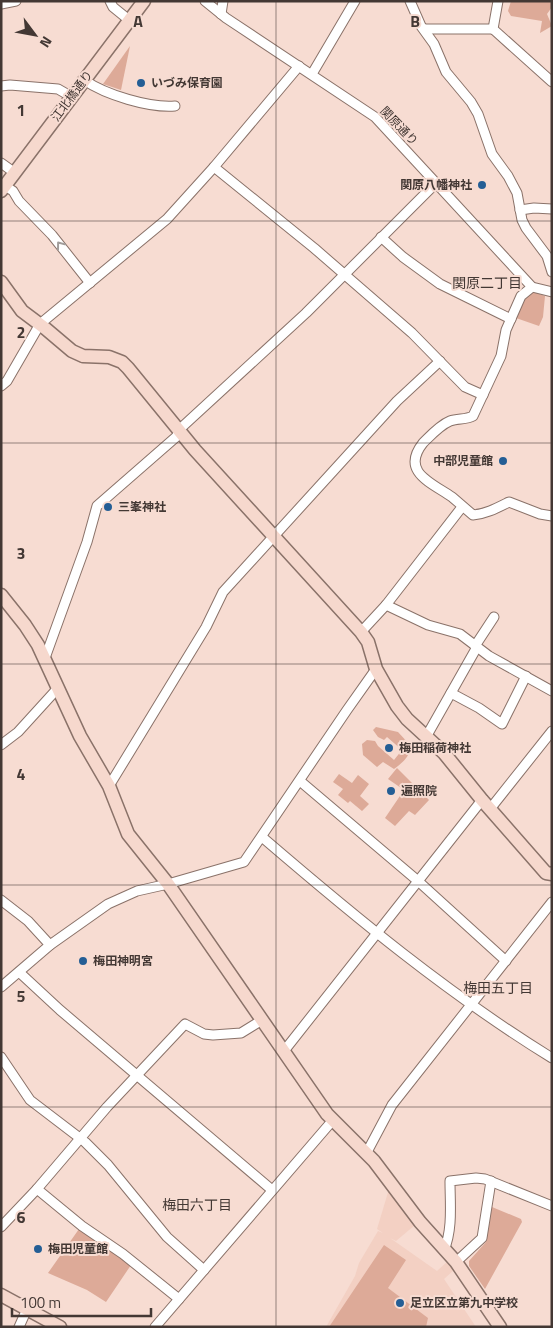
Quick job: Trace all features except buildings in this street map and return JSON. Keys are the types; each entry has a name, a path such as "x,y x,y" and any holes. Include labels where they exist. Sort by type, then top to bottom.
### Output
{"street":[{"path":"1,4 16,1"},
{"path":"110,1 113,7 129,20"},
{"name":"江北橋通り","path":"3,189 144,1"},
{"name":"関原通り","path":"205,1 221,14 375,117 532,287"},
{"path":"221,14 223,1"},
{"path":"312,74 355,1"},
{"path":"410,1 424,30 434,44 446,72 478,114 492,154 508,176 517,193 522,220 547,256 552,272"},
{"path":"493,29 498,1"},
{"path":"424,30 493,29 552,82"},
{"path":"1,386 7,381 40,324 167,219 214,167 299,66"},
{"path":"84,80 93,86 121,97 165,107 175,106"},
{"path":"1,86 58,89 72,97"},
{"path":"1,163 15,173"},
{"path":"214,167 412,333 465,387 483,395"},
{"path":"45,658 87,542 97,506 176,437 306,313 436,183"},
{"path":"3,189 13,191 19,201 52,235 90,283"},
{"path":"520,210 534,208 552,209"},
{"path":"381,237 403,257 440,284 511,319"},
{"path":"1,282 22,312 40,324 72,351 83,356 109,357 122,362 180,432 361,632 368,642 376,669 397,706 410,724 444,753 546,873 552,874"},
{"path":"552,292 532,287 521,296 506,330 501,356 473,416 451,421 434,432 418,450 414,460 422,478 452,497 473,515 481,514 509,502 540,514 552,516"},
{"path":"109,786 206,627 223,592 273,536 278,534 396,401 440,361"},
{"path":"361,632 386,605 462,507"},
{"path":"1,595 32,634 45,658 80,736 109,786 128,834 168,884 332,1120 367,1152 420,1222 456,1262 500,1327"},
{"path":"386,605 428,625 460,634 490,656 552,691"},
{"path":"426,737 494,617"},
{"path":"1,987 50,945 108,904 137,891 244,862 376,669"},
{"path":"450,693 479,708 502,724 526,676"},
{"path":"1,745 18,732 58,688"},
{"path":"284,1052 418,882 552,731"},
{"path":"300,781 418,882 506,961"},
{"path":"262,837 376,933 471,1003 552,1058"},
{"path":"1,900 28,920 50,945"},
{"path":"367,1152 392,1106 552,902"},
{"path":"19,972 60,1010 272,1190"},
{"path":"1,1227 184,1024 204,1034 213,1035 241,1033 262,1020"},
{"path":"1,1057 30,1100 80,1138 108,1165 168,1237 204,1270"},
{"path":"155,1327 332,1120"},
{"path":"444,1250 448,1240 450,1222 450,1181 476,1178 491,1181 552,1206"},
{"path":"456,1262 482,1238 491,1181"},
{"path":"37,1189 179,1299"},
{"path":"1,1295 60,1327"},
{"path":"19,1327 27,1309"}],"shaded area":[{"path":"511,1 552,1 552,7 547,14 552,26 540,33 542,21 511,16 508,11"},
{"path":"130,46 121,90 103,84"},
{"path":"534,292 545,296 543,317 539,326 516,318 525,300"},
{"path":"376,727 398,732 410,745 410,749 403,762 394,769 383,762 377,767 363,755 362,744 367,740 375,741 394,760 402,750 387,737 384,740 378,737 373,730"},
{"path":"397,768 429,800 415,815 409,811 395,826 385,818 404,790 388,779"},
{"path":"339,774 352,783 358,775 369,784 360,796 369,804 362,811 350,801 348,803 338,795 343,789 333,782"},
{"name":"足立区立第九中学校","path":"389,1189 415,1225 396,1241 390,1238 437,1271 448,1261 455,1269 444,1279 476,1327 326,1327 378,1231 383,1233 377,1229"},
{"path":"492,1207 521,1219 522,1222 485,1289 469,1266 469,1261 486,1242"},
{"path":"79,1229 131,1265 106,1302 87,1290 48,1273"},
{"path":"384,1245 406,1260 388,1288 428,1318 426,1327 329,1327"}],"place":[{"name":"いづみ保育園","path":"141,83"},
{"name":"関原八幡神社","path":"482,185"},
{"name":"中部児童館","path":"503,461"},
{"name":"三峯神社","path":"108,507"},
{"name":"梅田稲荷神社","path":"389,748"},
{"name":"遍照院","path":"391,791"},
{"name":"梅田神明宮","path":"83,961"},
{"name":"梅田児童館","path":"38,1249"},
{"name":"足立区立第九中学校","path":"400,1303"}],"district":[{"name":"関原二丁目","path":"487,283"},
{"name":"梅田五丁目","path":"498,988"},
{"name":"梅田六丁目","path":"197,1205"}]}
